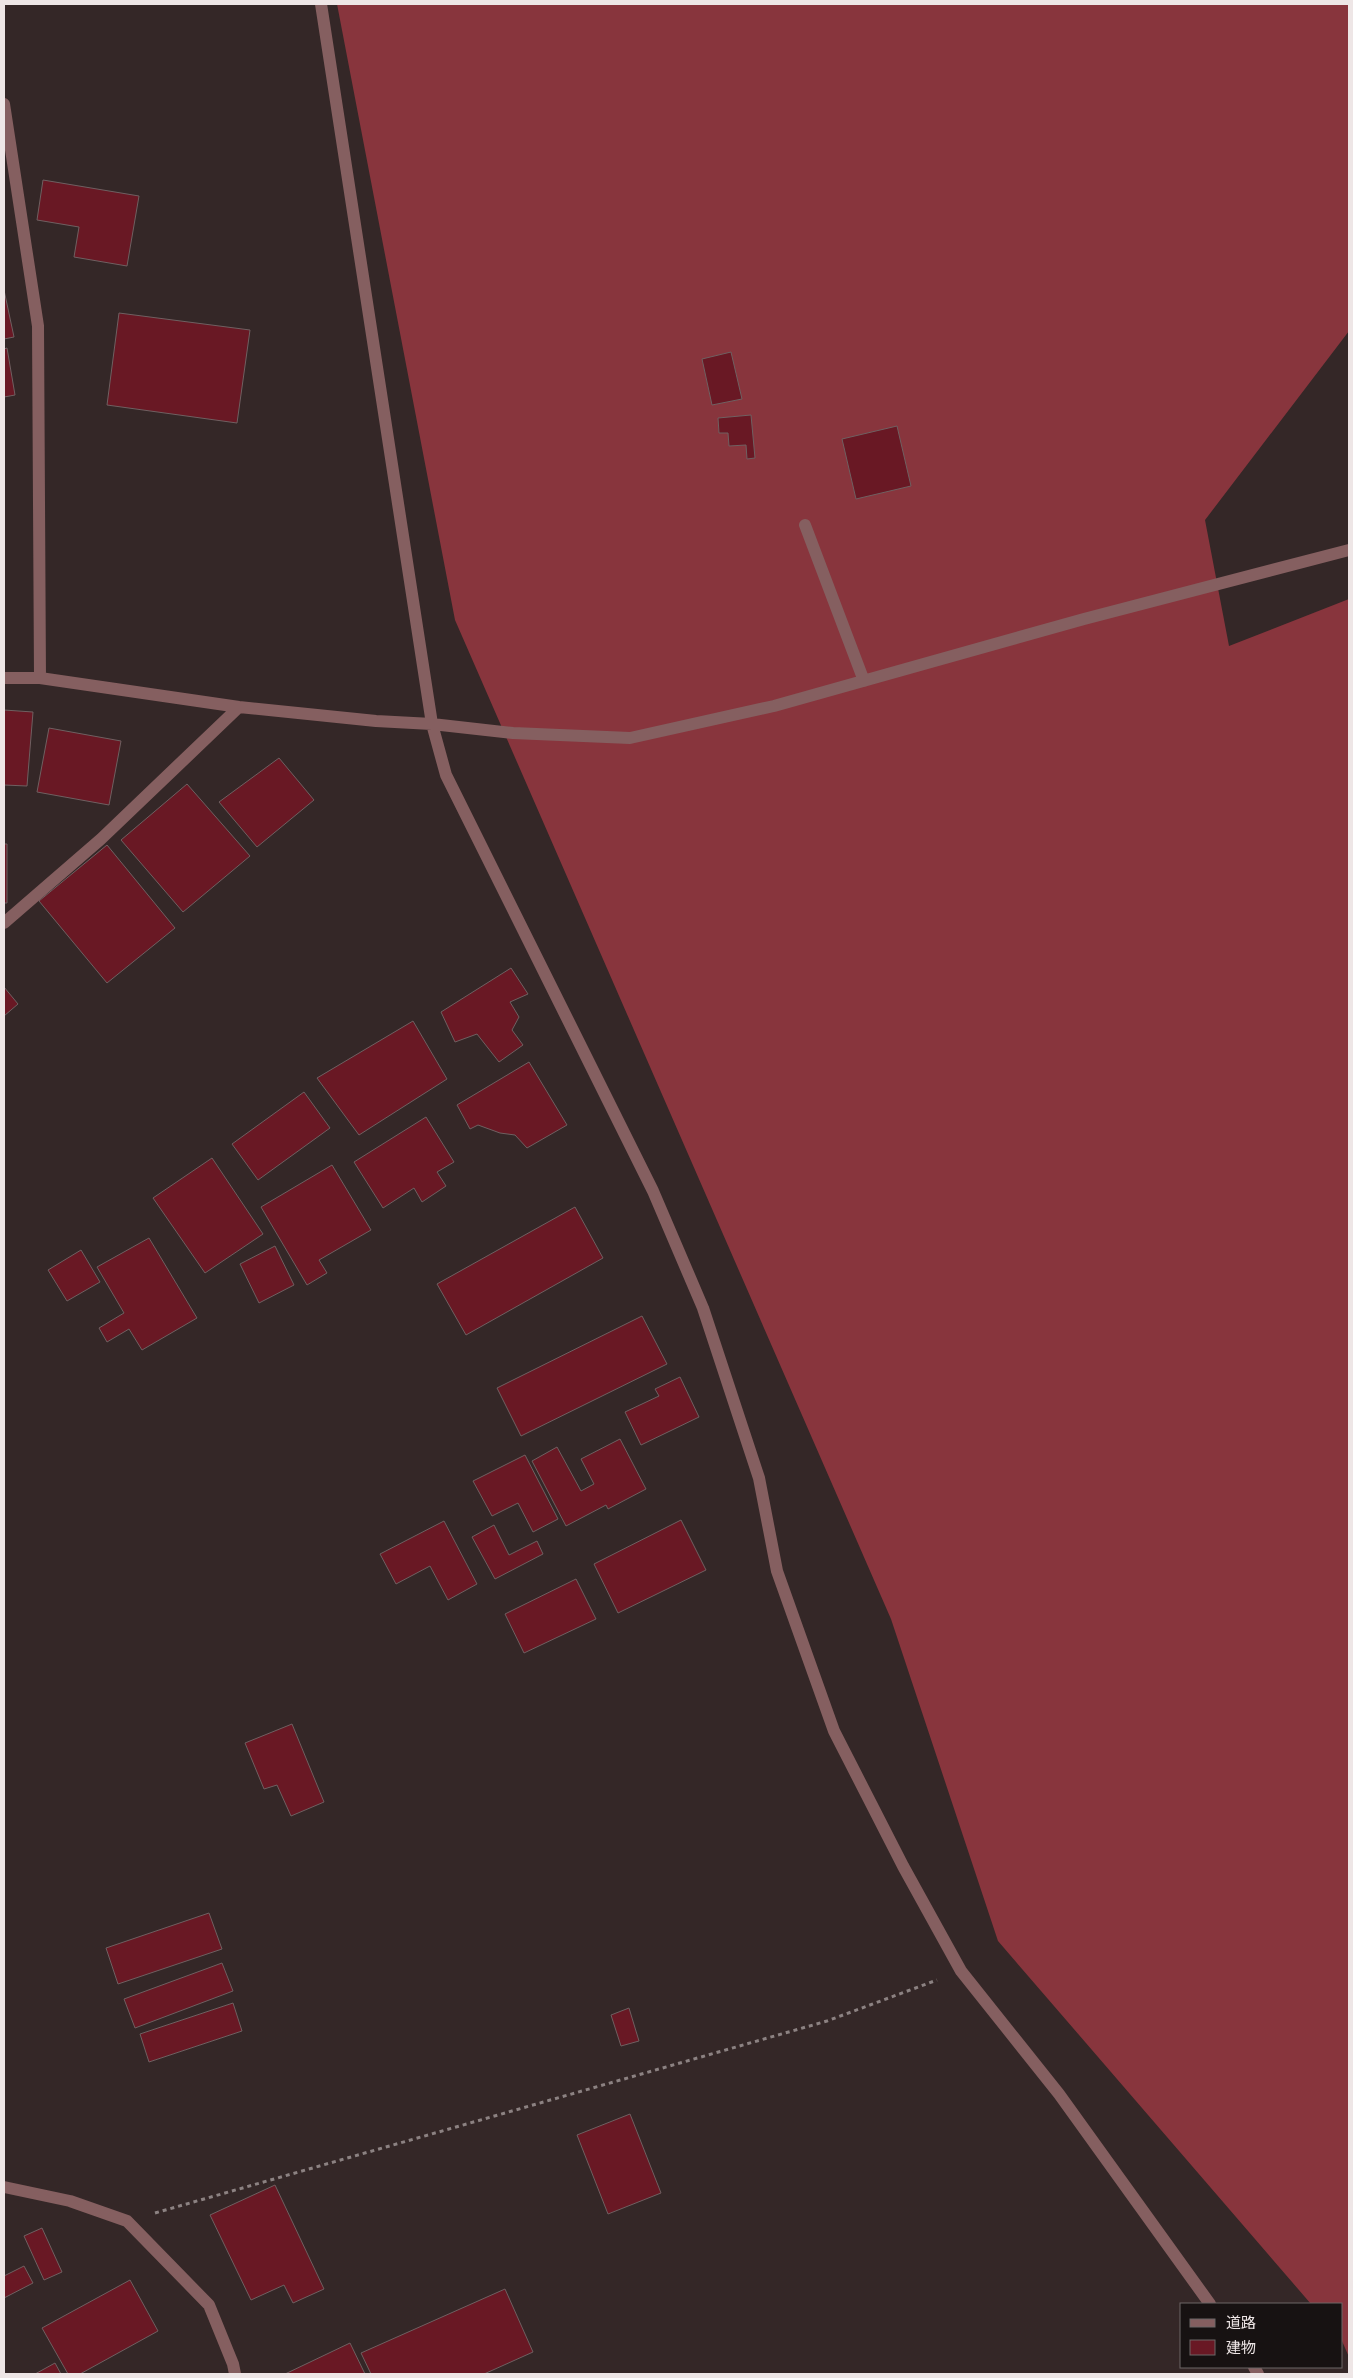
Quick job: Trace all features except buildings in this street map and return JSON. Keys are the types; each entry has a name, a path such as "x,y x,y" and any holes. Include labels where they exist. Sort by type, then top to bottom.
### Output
{"street":[{"path":"321,4 432,724 446,775 653,1191 703,1308 759,1478 777,1570 834,1731 903,1866 961,1971 1059,2094 1209,2303"},
{"path":"4,104 38,326 40,678"},
{"path":"805,525 864,681"},
{"path":"4,678 40,678 239,707 376,721 432,724 513,733 630,738 774,706 1084,619 1349,550"},
{"path":"4,923 101,839 239,707"},
{"path":"4,2187 70,2201 127,2221 209,2305 233,2364 235,2374"}],"path":[{"path":"127,2221 827,2021 961,1971"}],"shaded area":[{"path":"337,4 1349,4 1349,331 1205,520 1229,646 1349,599 1349,2357 1343,2343 1343,2303 1310,2303 998,1941 891,1619 455,620"}]}
